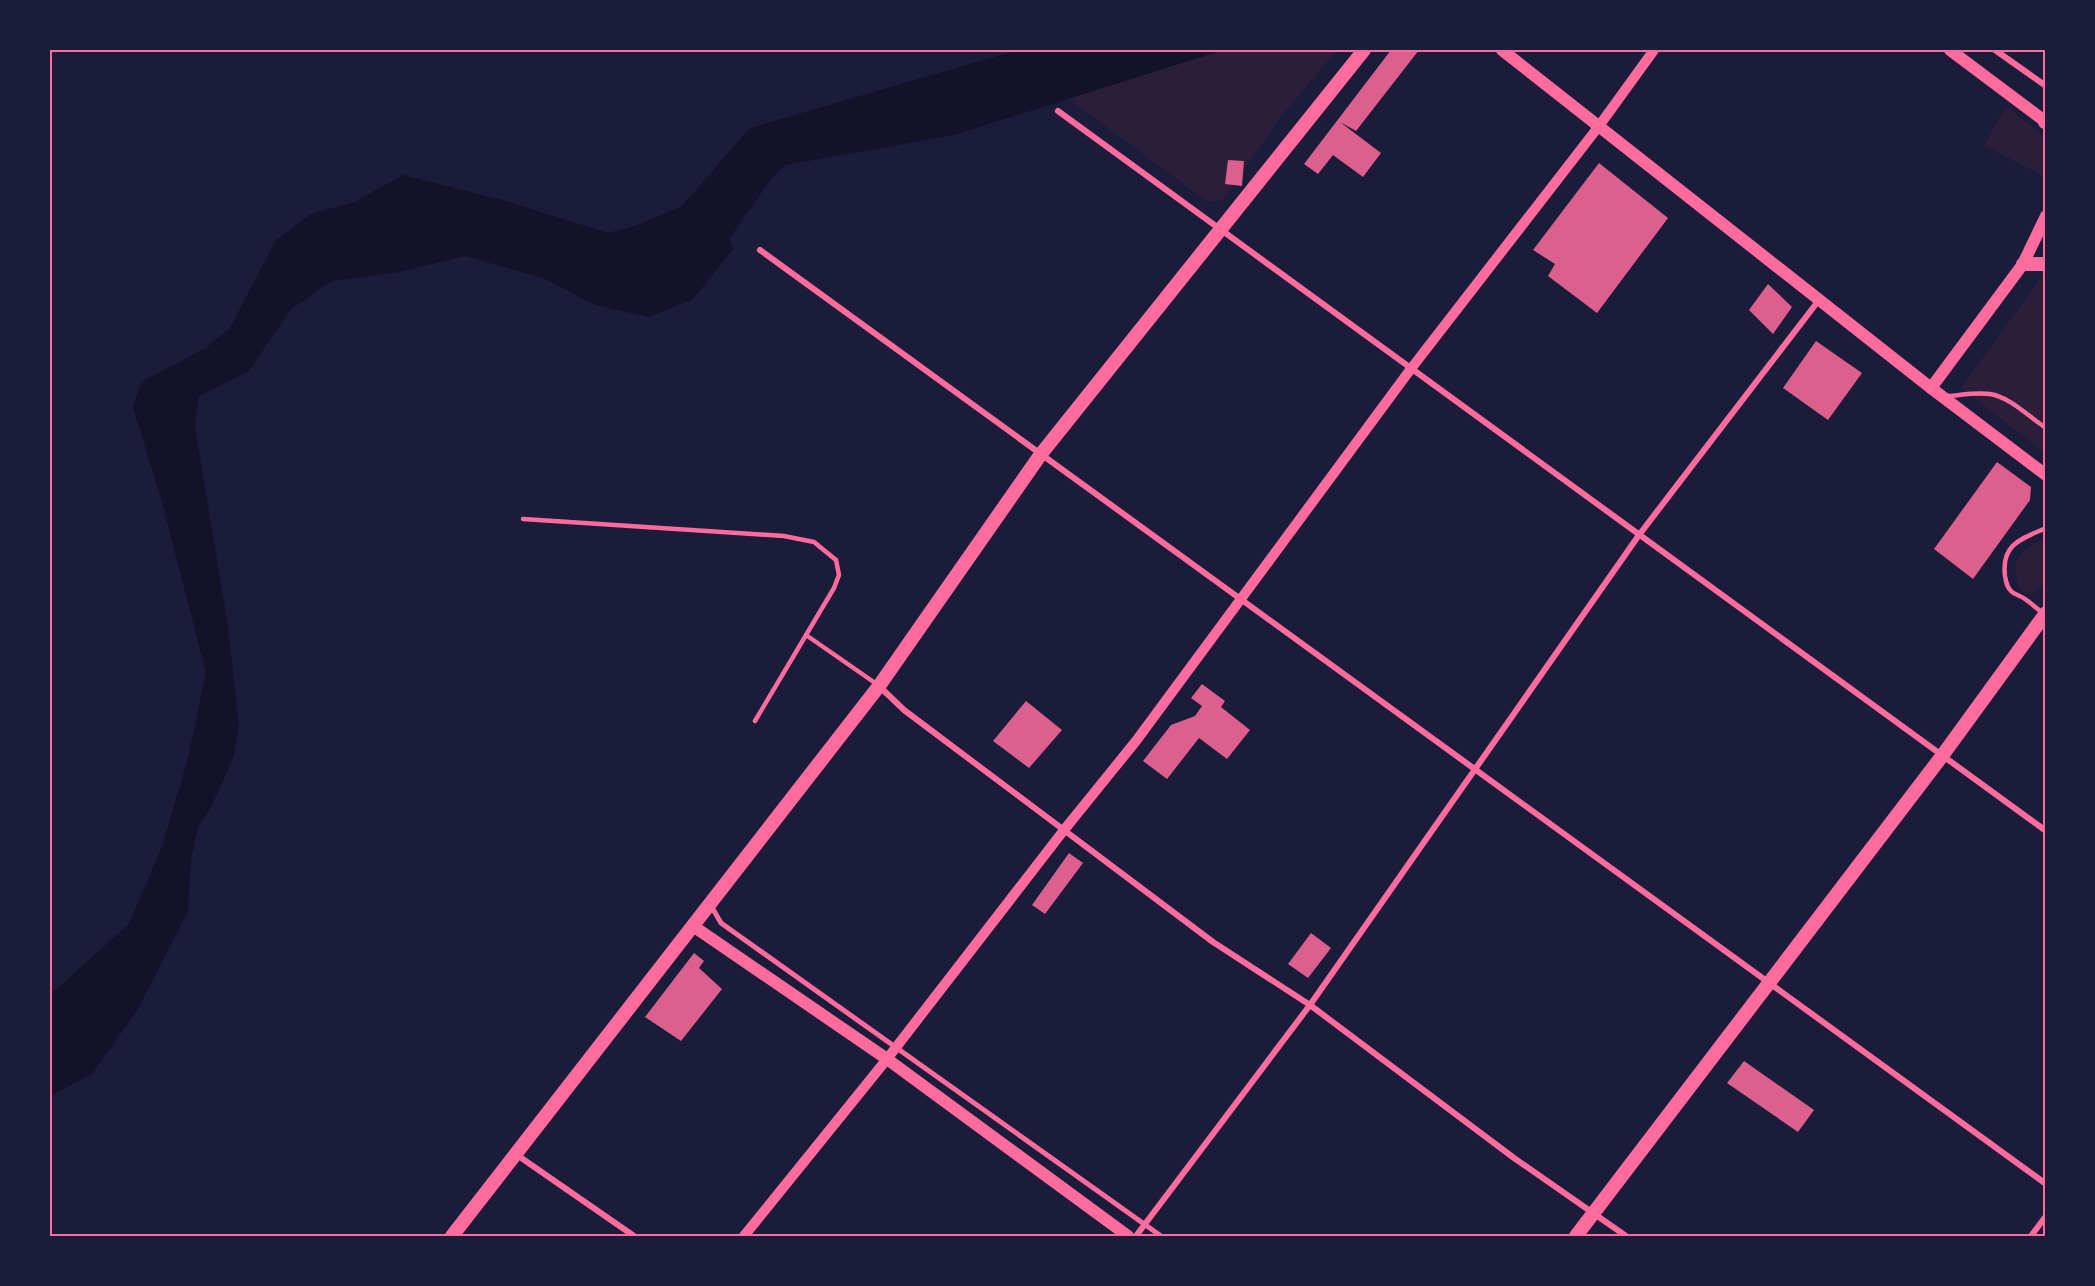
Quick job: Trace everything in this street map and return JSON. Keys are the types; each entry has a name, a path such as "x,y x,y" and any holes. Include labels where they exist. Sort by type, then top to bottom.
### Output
{"main road":[{"path":"452,1236 879,686 1041,454 1364,50"},
{"path":"1502,50 1942,397 2046,476"},
{"path":"1950,50 2046,122"},
{"path":"1931,388 2023,264 2046,216"},
{"path":"2023,264 2046,264"},
{"path":"1576,1236 1942,756 2045,614"},
{"path":"693,926 887,1059 1128,1236"}],"street":[{"path":"744,1236 887,1059 1064,830 1136,741 1410,370 1599,126 1654,50"},
{"path":"1995,50 2046,87"},
{"path":"1058,111 1410,370 2046,831"},
{"path":"760,250 2046,1184"},
{"path":"1136,1236 1310,1005 1476,771 1639,535 1819,299"},
{"path":"879,686 904,710 1213,942 1310,1005 1514,1158 1626,1236"},
{"path":"710,904 721,923 1161,1236"},
{"path":"516,1154 634,1236"},
{"path":"2031,1236 2046,1216"}],"lane":[{"path":"1942,397 1992,394 2003,398 2046,428"},
{"path":"523,519 784,536 814,542 836,560 839,575 834,588 755,720"},
{"path":"2045,614 2012,592 2007,585 2005,558 2017,540 2046,528"},
{"path":"806,634 879,686"}],"shaded area":[{"path":"1018,50 1223,50 954,135 785,165 771,179 729,239 733,249 693,299 649,317 595,305 543,278 465,256 399,272 332,281 291,309 249,371 199,396 195,428 228,627 239,726 233,758 211,807 198,827 191,860 188,911 138,1009 92,1074 50,1096 50,995 129,924 162,847 188,758 206,672 161,499 133,407 141,382 206,348 230,328 276,240 311,214 355,202 403,175 506,201 608,233 635,226 682,206 750,128"},
{"path":"1223,50 1337,50 1281,117 1222,200 1208,202 1067,98"},
{"path":"2006,107 2040,134 2046,151 2045,177 1984,145"},
{"path":"2045,243 2045,453 1961,388 2041,277"},
{"path":"2045,539 2045,581 2036,593 2025,594 2017,582 2016,563 2022,552"}],"building":[{"path":"1391,50 1419,50 1356,131 1340,122 1381,153 1363,177 1333,155 1318,174 1304,164"},
{"path":"1228,160 1244,161 1242,186 1225,184"},
{"path":"1599,163 1668,218 1597,313 1548,276 1555,264 1533,250"},
{"path":"1768,284 1792,307 1773,334 1749,310"},
{"path":"1816,341 1862,373 1828,420 1783,388"},
{"path":"1997,462 2031,487 2030,500 1973,579 1934,549"},
{"path":"1202,684 1225,701 1221,707 1250,730 1227,759 1199,738 1167,779 1143,761 1171,725 1195,716 1202,706 1191,698"},
{"path":"1026,701 1062,730 1029,768 993,741"},
{"path":"1069,853 1083,863 1045,914 1032,905"},
{"path":"1311,933 1331,948 1308,978 1288,964"},
{"path":"694,953 704,961 699,968 722,989 681,1041 645,1017"},
{"path":"1744,1061 1814,1110 1798,1132 1727,1083"}]}
